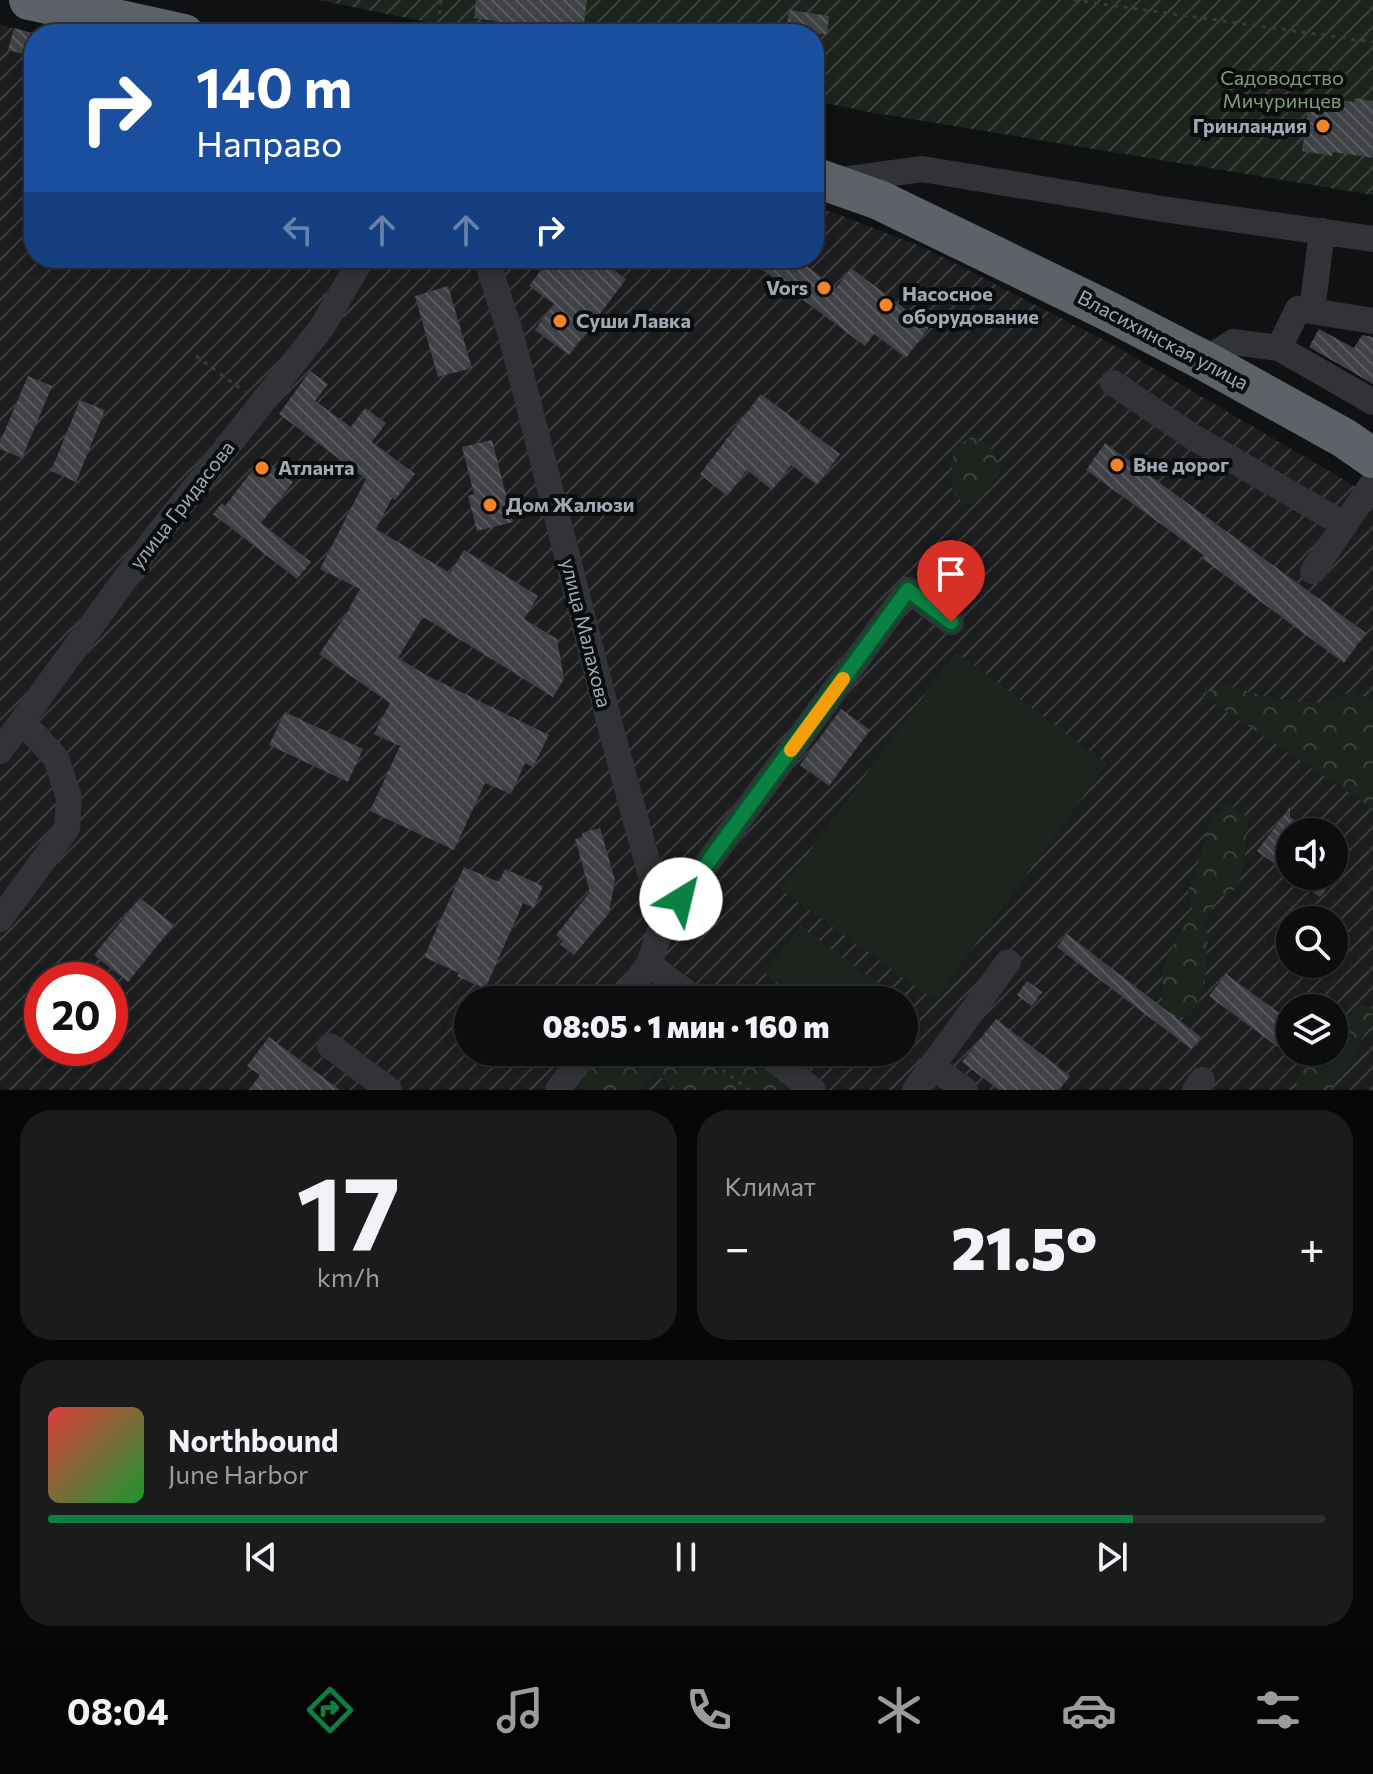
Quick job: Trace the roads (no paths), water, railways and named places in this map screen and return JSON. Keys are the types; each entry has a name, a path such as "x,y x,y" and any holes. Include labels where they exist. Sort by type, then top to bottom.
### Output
{"highway":[{"path":"29,0 138,24"},
{"name":"Власихинская улица","path":"824,180 927,222 1104,309 1205,361 1344,438 1373,458"}],"street":[{"path":"824,179 922,169 1162,209 1373,239"},
{"path":"1312,311 1322,231"},
{"name":"улица Гридасова","path":"0,751 155,538 322,327 356,268"},
{"name":"улица Малахова","path":"489,268 511,335 662,925"},
{"path":"1279,348 1298,309 1373,321"},
{"path":"1205,361 1233,342 1279,348 1373,402"},
{"path":"1113,383 1193,437 1345,525"},
{"path":"1313,571 1373,483"},
{"path":"632,986 649,964 662,925 908,590 951,622"},
{"path":"0,919 67,828 69,798 56,758 20,724"},
{"path":"915,1090 1008,962"},
{"path":"649,964 678,986"},
{"path":"330,1046 389,1090"},
{"path":"558,1090 575,1066"},
{"path":"782,1066 813,1090"},
{"path":"932,1066 965,1090"}],"place":[{"name":"Гринландия","path":"1323,126"},
{"name":"Vors","path":"824,288"},
{"name":"Насосное оборудование","path":"886,305"},
{"name":"Суши Лавка","path":"560,321"},
{"name":"Вне дорог","path":"1117,465"},
{"name":"Атланта","path":"262,468"},
{"name":"Дом Жалюзи","path":"490,505"}],"park label":[{"name":"Садоводство Мичуринцев","path":"1282,90"}]}
